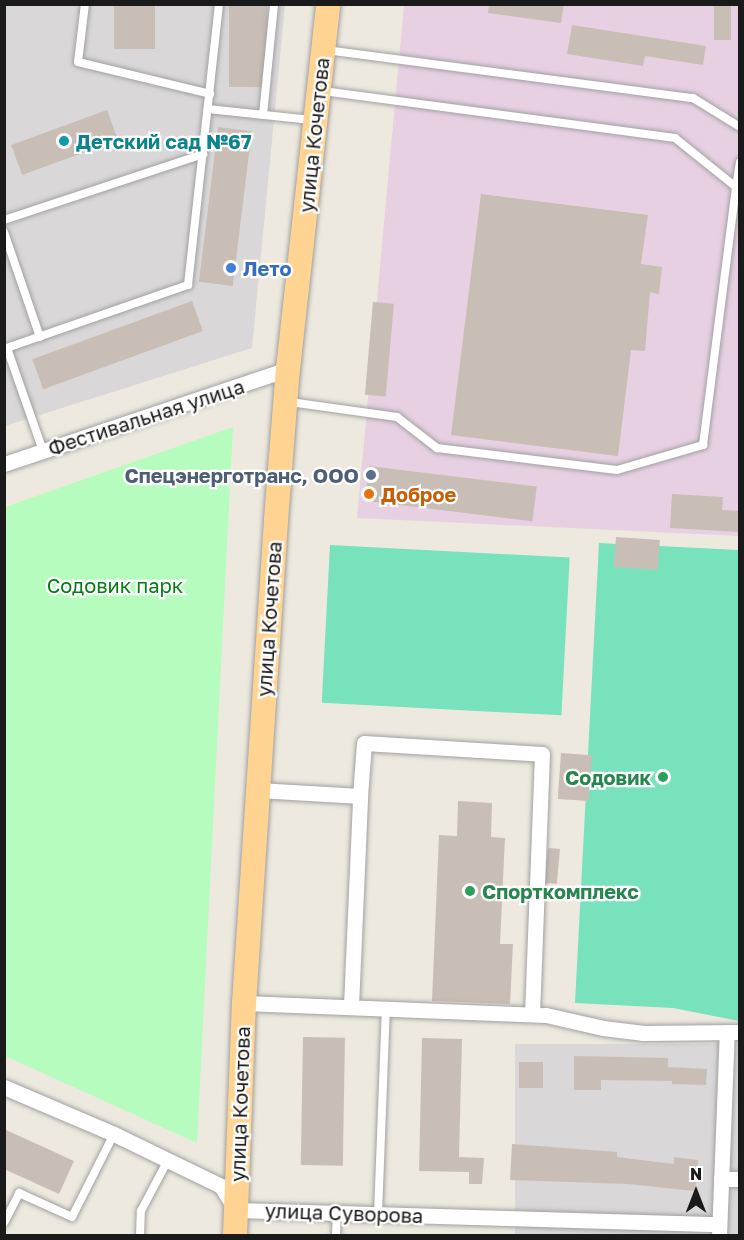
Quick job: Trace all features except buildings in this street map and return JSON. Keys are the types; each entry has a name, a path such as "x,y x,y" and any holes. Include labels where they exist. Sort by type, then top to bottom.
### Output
{"main road":[{"name":"улица Кочетова","path":"235,1236 244,1003 285,401 328,4"}],"street":[{"name":"Фестивальная улица","path":"4,464 288,369"},
{"path":"351,1006 364,743 542,754 532,1014"},
{"path":"258,790 360,796"},
{"path":"244,1003 532,1014 642,1033 733,1032 719,1230"},
{"path":"4,1087 169,1159 221,1186 231,1180 238,1167"},
{"path":"721,1179 740,1179"},
{"name":"улица Суворова","path":"221,1186 236,1210 378,1214 719,1230"}],"lane":[{"path":"85,4 78,62 210,94"},
{"path":"43,451 6,349 188,285 219,4"},
{"path":"263,115 274,4"},
{"path":"323,49 693,98 740,127"},
{"path":"319,90 675,138 736,187"},
{"path":"208,109 315,120"},
{"path":"4,220 203,154"},
{"path":"285,401 397,417 437,448 617,470 702,446 740,162"},
{"path":"4,232 40,337"},
{"path":"378,1214 386,1007"},
{"path":"4,1223 19,1192 72,1217 114,1134"},
{"path":"140,1236 141,1211 169,1159"},
{"path":"336,1236 337,1213"}],"shaded area":[{"path":"5,5 285,5 252,348 5,426"},
{"path":"404,5 739,5 739,536 357,518"},
{"path":"515,1044 739,1044 739,1235 515,1235"}],"green space":[{"name":"Содовик парк","path":"233,427 197,1143 5,1056 5,507"},
{"name":"Содовик","path":"599,543 739,550 739,1021 673,1008 575,1003"},
{"path":"330,545 570,558 561,715 322,703"}],"place":[{"name":"Детский сад №67","path":"64,141"},
{"name":"Лето","path":"231,268"},
{"name":"Спецэнерготранс, ООО","path":"371,475"},
{"name":"Доброе","path":"369,494"},
{"name":"Содовик","path":"663,777"},
{"name":"Спорткомплекс","path":"470,891"}]}
